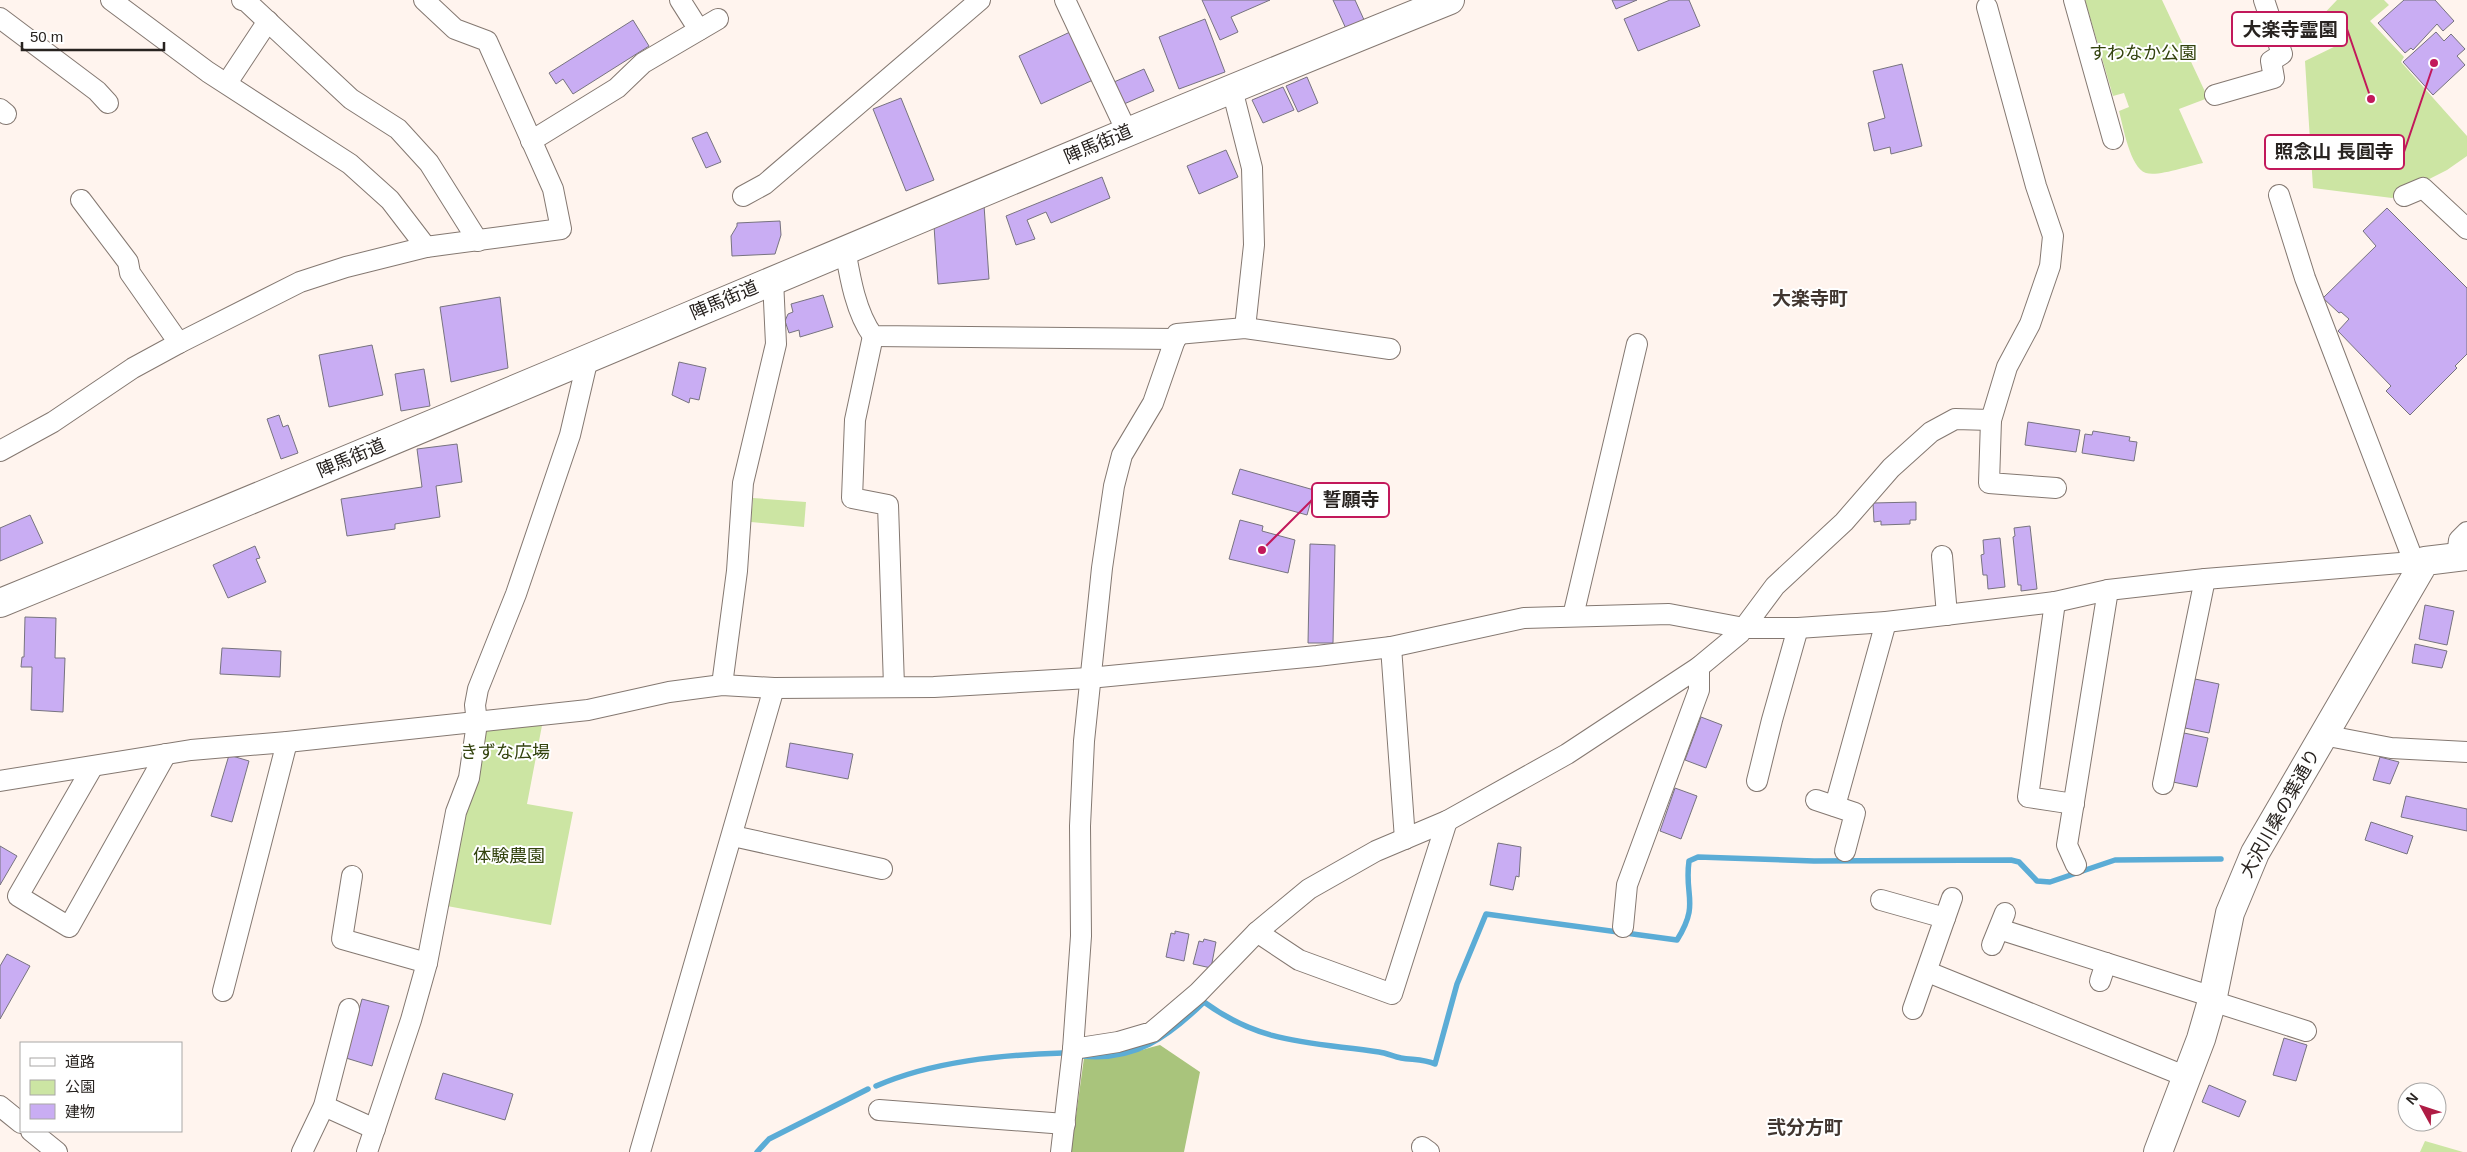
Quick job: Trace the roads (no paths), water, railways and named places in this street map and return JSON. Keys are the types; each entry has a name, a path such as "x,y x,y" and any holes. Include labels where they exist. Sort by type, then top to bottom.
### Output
{"main road":[{"name":"陣馬街道","path":"0,603 245,503 845,249 1450,0"},
{"path":"2419,562 2464,548"},
{"name":"大沢川桑の葉通り","path":"2158,1152 2187,1077 2213,999 2230,913 2254,852 2323,735 2419,562"}],"street":[{"path":"111,0 227,83 350,164 390,200 426,248"},
{"path":"242,0 246,1 351,99 398,129 428,163 478,240"},
{"path":"0,451 53,422 133,368 179,342 300,282 346,267 426,248 561,230 553,188 487,41 455,29 424,0"},
{"path":"680,0 699,30"},
{"path":"742,196 765,184 980,0"},
{"path":"1065,0 1127,132"},
{"path":"2074,0 2113,138"},
{"path":"2215,95 2274,78 2271,61 2282,54 2264,0"},
{"path":"1987,6 2036,186 2053,236 2050,266 2030,324 2007,367 1991,420 1989,484 2056,488"},
{"path":"0,18 97,91 108,103"},
{"path":"531,141 618,88 643,63 718,19"},
{"path":"227,83 268,21"},
{"path":"1232,89 1252,168 1254,245 1245,328"},
{"path":"2404,196 2423,188 2467,229"},
{"path":"0,781 92,768 166,754 588,710 668,692 722,685 774,688 934,687 1089,678 1390,647 1524,618 1669,614 1744,628 1798,628 1886,622 2055,602 2108,590 2205,579 2419,562 2308,286 2279,195"},
{"path":"81,200 128,262 130,273 179,342"},
{"path":"845,249 856,298 868,328 874,336 855,420 852,498 888,505 894,686"},
{"path":"722,685 738,571 743,482 776,344 773,280"},
{"path":"1061,1152 1074,1049 1081,936 1080,826 1089,678 1105,547 1122,455 1153,403 1178,334 1245,328 1390,348"},
{"path":"874,336 1176,339"},
{"path":"1573,616 1636,344"},
{"path":"367,1152 376,1129 427,963 456,812 469,778 477,723 475,705 478,689 516,594 570,434 588,358"},
{"path":"1074,1049 1118,1042 1152,1032 1198,993 1257,932 1309,889 1376,851 1447,821 1567,754 1699,667 1740,633 1776,586 1844,522 1891,468 1931,432 1955,419 1991,420"},
{"path":"1942,556 1947,615"},
{"path":"2163,784 2205,579"},
{"path":"2076,866 2067,845 2108,590"},
{"path":"2055,602 2028,797 2074,804"},
{"path":"1846,851 1855,813 1825,803 1886,622"},
{"path":"1757,781 1798,628"},
{"path":"1390,647 1405,839"},
{"path":"1623,928 1627,885 1699,690 1699,667"},
{"path":"640,1152 774,688"},
{"path":"2323,735 2391,748 2467,752"},
{"path":"223,991 287,742"},
{"path":"92,768 18,896 69,927 166,754"},
{"path":"1257,932 1299,960 1392,994 1447,821"},
{"path":"732,836 882,869"},
{"path":"352,876 342,939 427,963"},
{"path":"1914,1009 1952,898"},
{"path":"1881,900 1945,918"},
{"path":"1999,929 2103,972 2213,999 2306,1030"},
{"path":"1928,972 2187,1077"},
{"path":"302,1152 324,1106 349,1009"},
{"path":"0,1106 20,1122"},
{"path":"324,1106 376,1129"},
{"path":"880,1110 1065,1124"},
{"path":"32,1132 58,1152"}],"waterway":[{"path":"1083,1056 1102,1057 1119,1055 1150,1044 1177,1026 1204,1002 1247,1027 1267,1034 1309,1043 1423,1060 1435,1064 1457,984 1486,914 1677,940 1684,927 1690,908 1689,861 1698,857 1814,861 2011,860 2019,862 2037,881 2050,882 2115,860 2221,859"},
{"path":"876,1086 898,1077 944,1065 1015,1055 1063,1053"},
{"path":"757,1152 769,1139 868,1089"}],"place":[{"name":"照念山 長圓寺","path":"2434,63"},
{"name":"大楽寺霊園","path":"2371,99"},
{"name":"誓願寺","path":"1262,550"}],"district":[{"name":"大楽寺町","path":"1810,298"},
{"name":"弐分方町","path":"1805,1127"}],"park label":[{"name":"すわなか公園","path":"2143,53"},
{"name":"きずな広場","path":"505,752"},
{"name":"体験農園","path":"509,856"}]}
